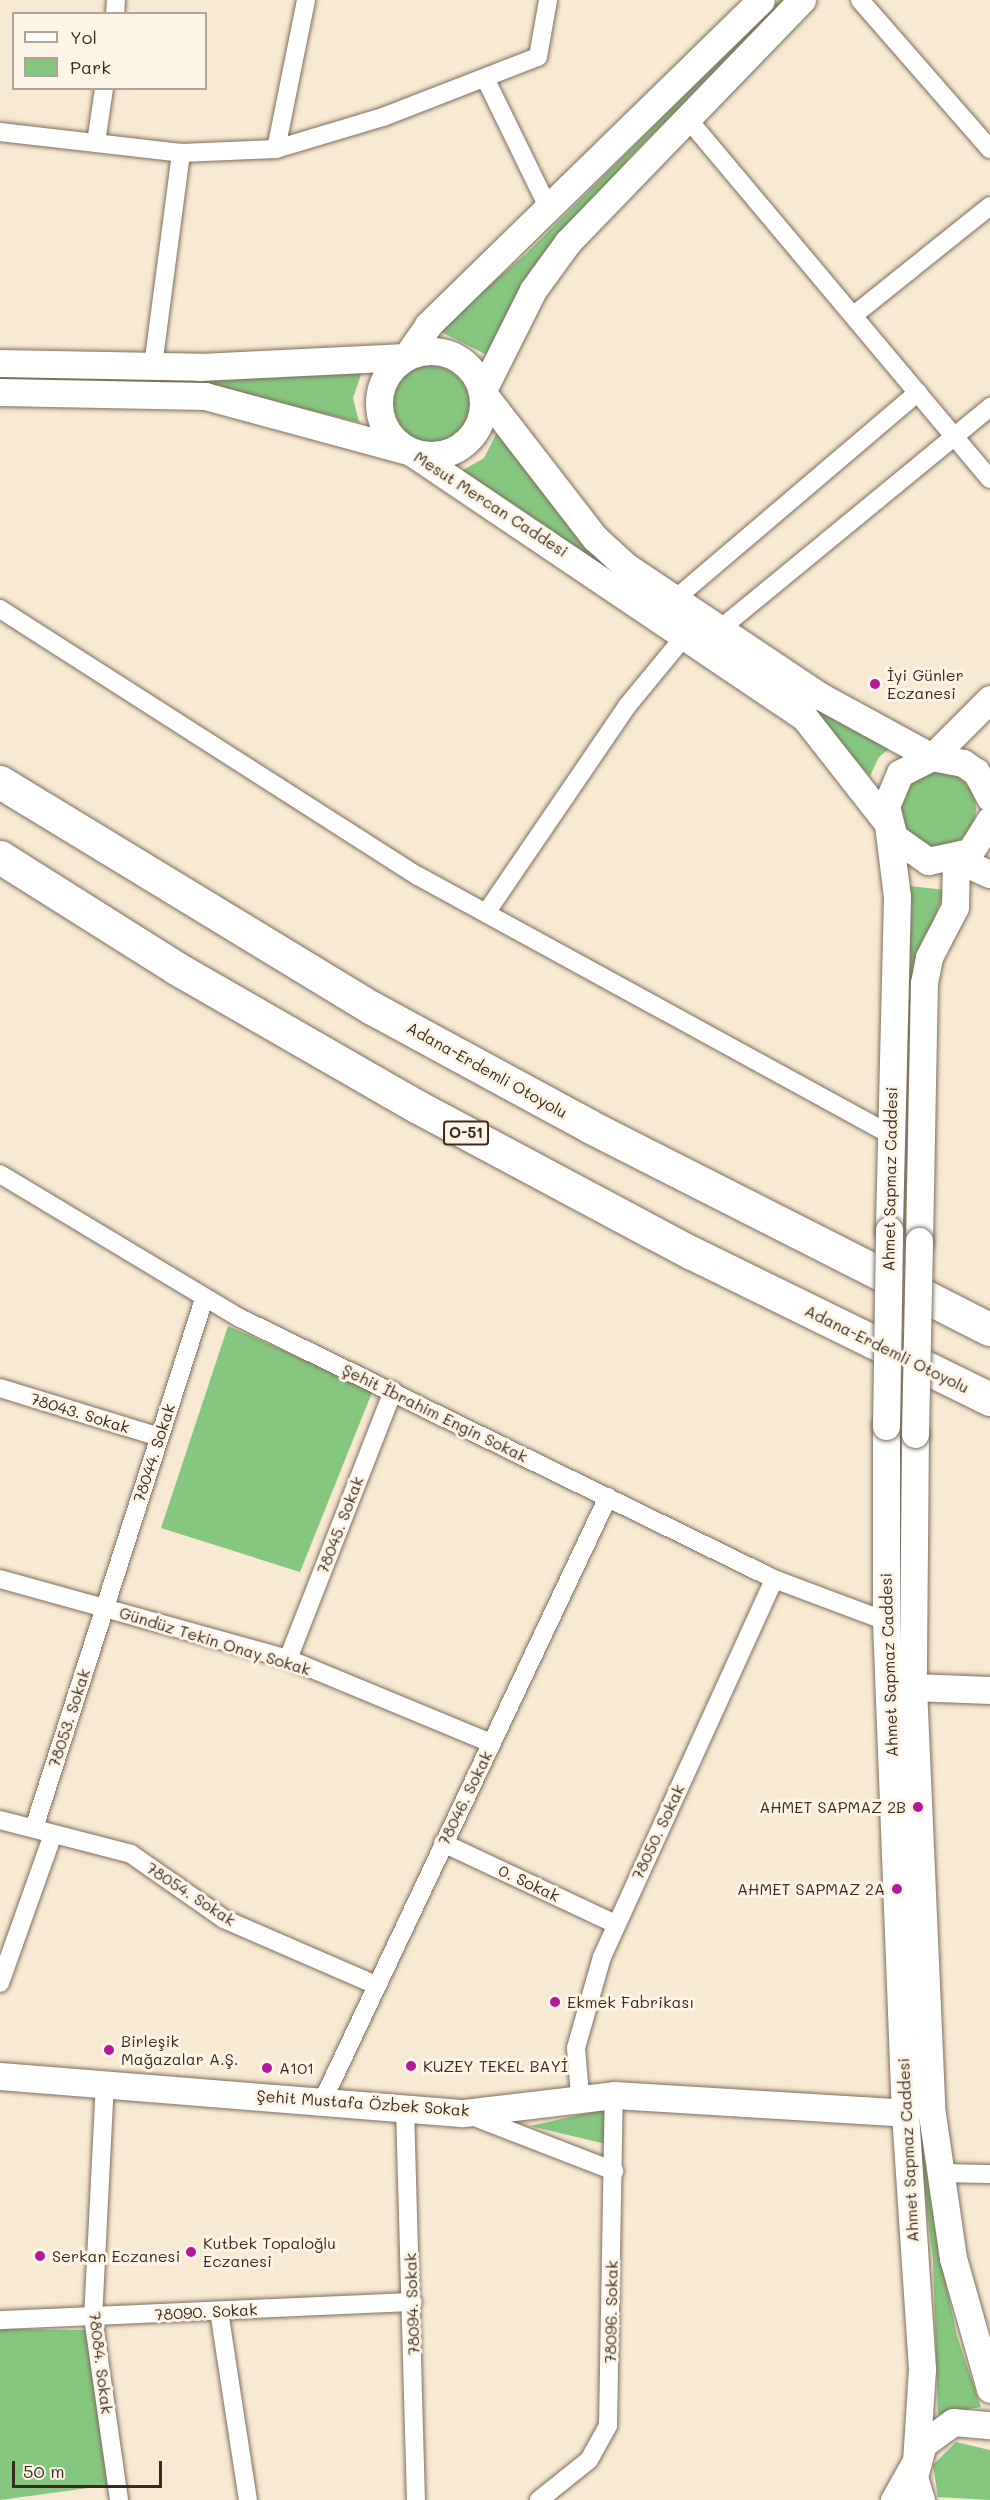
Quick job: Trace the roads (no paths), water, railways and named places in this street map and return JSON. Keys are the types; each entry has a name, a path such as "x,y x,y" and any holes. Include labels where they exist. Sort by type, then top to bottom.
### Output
{"highway":[{"name":"Adana-Erdemli Otoyolu","path":"0,782 372,1008 589,1126 990,1329"},
{"name":"Adana-Erdemli Otoyolu","path":"0,857 186,974 418,1107 692,1253 990,1399"}],"main road":[{"path":"0,363 153,366 406,357 429,351 453,356 476,377 482,392 483,408 471,438 444,455 411,452 385,430 378,406 383,381 406,357 428,325 761,0"},
{"path":"482,392 545,270 687,118 802,0"},
{"name":"Mesut Mercan Caddesi","path":"0,392 204,396 411,452 572,556 683,638 805,718 914,856 956,859 990,874"},
{"name":"Mesut Mercan Caddesi","path":"482,392 595,538 675,599 820,696 932,758"},
{"path":"932,758 990,699"},
{"path":"932,758 963,763 976,772 990,798"},
{"name":"Ahmet Sapmaz Caddesi","path":"894,2500 916,2461 922,2368 904,2113 886,1621 886,1426 897,897 886,806 900,773 932,758"},
{"path":"956,859 981,842 990,820"},
{"name":"Ahmet Sapmaz Caddesi","path":"956,859 955,907 929,957 924,983 915,1434 913,1687 932,2114 966,2315 990,2389"},
{"path":"913,1687 990,1690"},
{"name":"Şehit Mustafa Özbek Sokak","path":"0,2076 105,2082 464,2113 580,2095 614,2095 904,2113"},
{"path":"921,2500 916,2461 936,2431 953,2422 990,2425"}],"street":[{"path":"276,149 306,0"},
{"path":"0,132 181,153 276,149 486,80 538,57 548,0"},
{"path":"860,0 990,149"},
{"path":"486,80 549,209"},
{"path":"96,143 104,90"},
{"path":"687,118 990,479"},
{"path":"153,366 181,153"},
{"path":"854,315 990,206"},
{"path":"675,599 918,392"},
{"path":"720,629 953,434 990,407"},
{"path":"0,609 418,876 891,1135"},
{"path":"486,913 627,706 683,638"},
{"name":"Şehit İbrahim Engin Sokak","path":"0,1174 204,1299 774,1579 886,1621"},
{"name":"78044. Sokak","path":"105,1608 204,1299"},
{"name":"78043. Sokak","path":"0,1388 159,1437"},
{"name":"78045. Sokak","path":"288,1659 393,1391"},
{"name":"78046. Sokak","path":"323,2100 608,1497"},
{"name":"Gündüz Tekin Onay Sokak","path":"0,1579 288,1659 491,1743"},
{"name":"78050. Sokak","path":"580,2095 576,2048 615,1924 774,1579"},
{"name":"78053. Sokak","path":"34,1828 105,1608"},
{"name":"78054. Sokak","path":"0,1820 131,1854 224,1919 376,1985"},
{"path":"0,1983 53,1834"},
{"name":"0. Sokak","path":"443,1843 615,1924"},
{"name":"78084. Sokak","path":"105,2082 93,2317 119,2500"},
{"name":"78096. Sokak","path":"539,2500 589,2460 608,2426 614,2095"},
{"name":"78094. Sokak","path":"405,2108 413,2302 416,2500"},
{"path":"464,2113 614,2171"},
{"path":"941,2173 990,2174"},
{"name":"78090. Sokak","path":"0,2320 413,2302"},
{"path":"219,2311 248,2500"}],"place":[{"name":"İyi Günler Eczanesi","path":"875,684"},
{"name":"AHMET SAPMAZ 2B","path":"918,1807"},
{"name":"AHMET SAPMAZ 2A","path":"897,1889"},
{"name":"Ekmek Fabrikası","path":"555,2002"},
{"name":"Birleşik Mağazalar A.Ş.","path":"109,2050"},
{"name":"KUZEY TEKEL BAYİ","path":"411,2066"},
{"name":"A101","path":"267,2068"},
{"name":"Kutbek Topaloğlu Eczanesi","path":"191,2252"},
{"name":"Serkan Eczanesi","path":"40,2256"}]}
